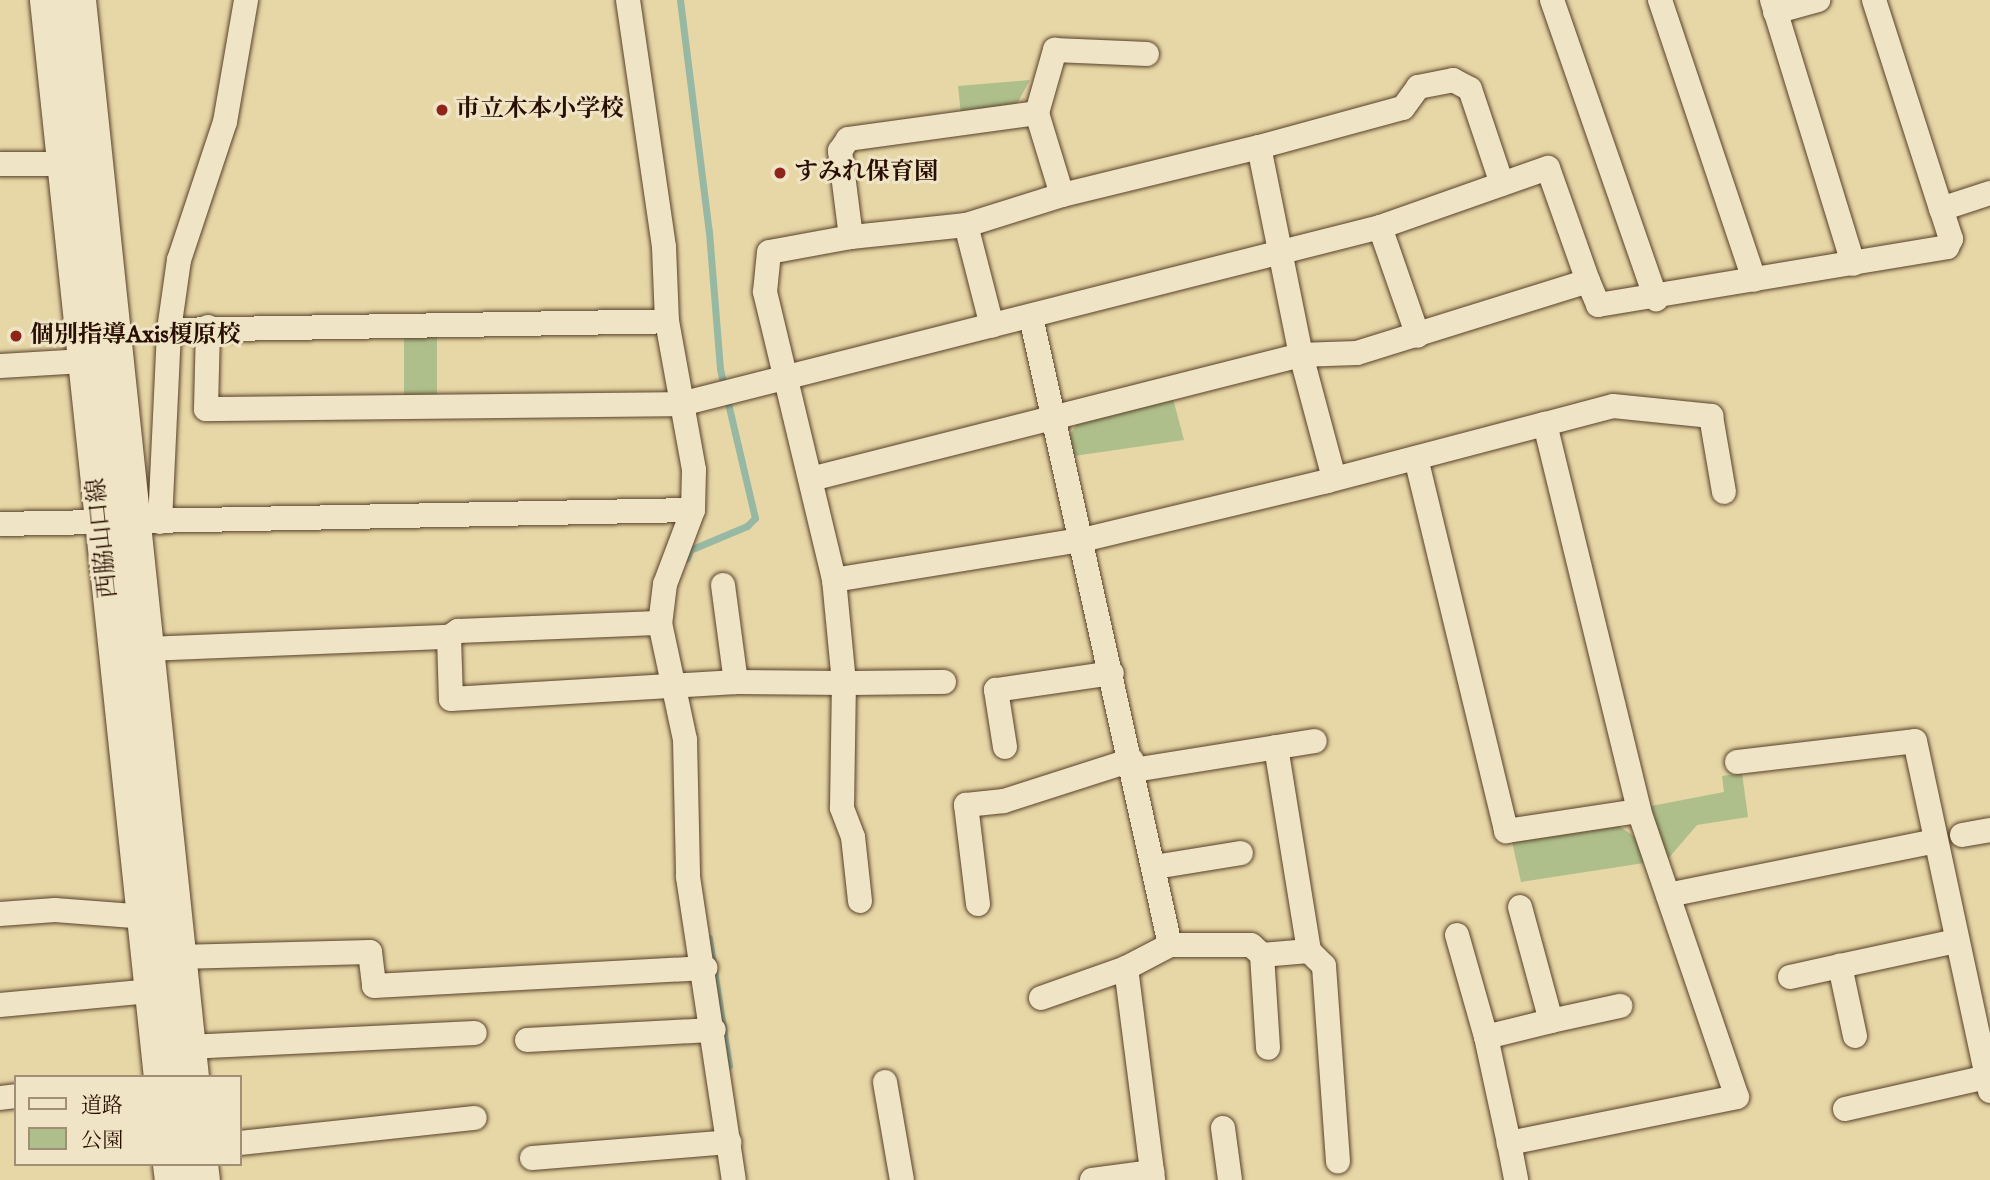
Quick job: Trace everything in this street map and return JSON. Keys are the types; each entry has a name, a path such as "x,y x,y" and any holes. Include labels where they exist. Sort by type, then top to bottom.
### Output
{"street":[{"name":"西脇山口線","path":"47,0 65,164 131,522 146,649 159,918 152,991 161,1075"},
{"name":"西脇山口線","path":"78,0 101,360"},
{"path":"131,522 169,330 179,260 225,122 246,0"},
{"path":"628,0 664,247 667,321 694,470 693,510 665,584 660,623 682,687 688,877 706,968 734,1180"},
{"path":"1552,0 1656,299"},
{"path":"1661,0 1754,280"},
{"path":"1818,0 1774,6 1853,264"},
{"path":"208,327 205,409 681,404 1280,256 1380,227 1548,168 1598,305 1656,299 1947,247 1951,239 1874,0"},
{"path":"1062,195 1037,113 1055,50 1147,54"},
{"path":"860,901 853,837 842,808 844,683 834,580 765,292 769,252 851,237 965,225 1062,195 1259,147 1403,108 1418,87 1453,80 1470,89 1502,184"},
{"path":"851,237 840,151 848,139 1037,113"},
{"path":"1259,147 1301,355 1334,478"},
{"path":"0,164 65,164"},
{"path":"1941,209 1990,193"},
{"path":"965,225 992,326"},
{"path":"1380,227 1418,336"},
{"path":"811,479 1055,415 1301,355 1356,353 1418,336 1588,281"},
{"path":"1031,317 1133,765 1170,945"},
{"path":"169,330 208,327 667,321"},
{"path":"0,366 101,360"},
{"path":"834,580 1082,540 1416,458 1613,406 1711,416 1724,492"},
{"path":"1509,1143 1737,1097 1639,811 1545,424"},
{"path":"1416,458 1506,831 1639,811"},
{"path":"0,524 693,510"},
{"name":"西脇山口線","path":"131,522 159,918 178,957 189,1062"},
{"path":"723,585 736,682"},
{"path":"146,649 449,638 457,631 660,623"},
{"path":"449,638 451,699 736,682 944,682"},
{"path":"1005,747 996,690 1112,673"},
{"path":"978,904 967,805 1004,801 1133,765 1315,741"},
{"path":"1737,762 1915,741 1988,1084 1845,1109"},
{"path":"1276,747 1308,951 1324,966 1338,1161"},
{"path":"1962,835 1990,830"},
{"path":"1668,895 1935,841"},
{"path":"1155,867 1241,853"},
{"path":"1520,907 1551,1021"},
{"path":"0,914 55,910 159,918"},
{"path":"1457,935 1486,1037 1516,1180"},
{"path":"1790,977 1957,941"},
{"path":"1041,998 1126,968 1170,945 1251,945 1262,955 1268,1048"},
{"path":"1262,955 1308,951"},
{"path":"178,957 370,952 374,986 706,968"},
{"path":"1840,967 1855,1036"},
{"path":"1092,1180 1153,1176 1126,968"},
{"path":"0,1004 152,991"},
{"path":"1486,1037 1620,1006"},
{"path":"527,1040 714,1030"},
{"path":"189,1062 475,1033"},
{"path":"885,1082 902,1180"},
{"path":"242,1143 475,1118"},
{"path":"1223,1128 1230,1180"},
{"path":"531,1158 729,1142"}],"green space":[{"path":"1030,80 1014,109 961,115 958,86"},
{"path":"404,333 437,334 437,397 404,397"},
{"path":"1172,395 1184,440 1074,456 1070,435 1079,420"},
{"path":"1742,773 1748,817 1697,825 1667,860 1646,807 1724,792 1722,776"},
{"path":"1616,824 1635,837 1644,863 1521,882 1512,842"}],"waterway":[{"path":"680,0 709,232 720,369 755,518 747,526 690,550 687,558"},
{"path":"709,938 729,1065"}],"place":[{"name":"市立木本小学校","path":"442,110"},
{"name":"すみれ保育園","path":"780,173"},
{"name":"個別指導Axis榎原校","path":"16,336"}]}
